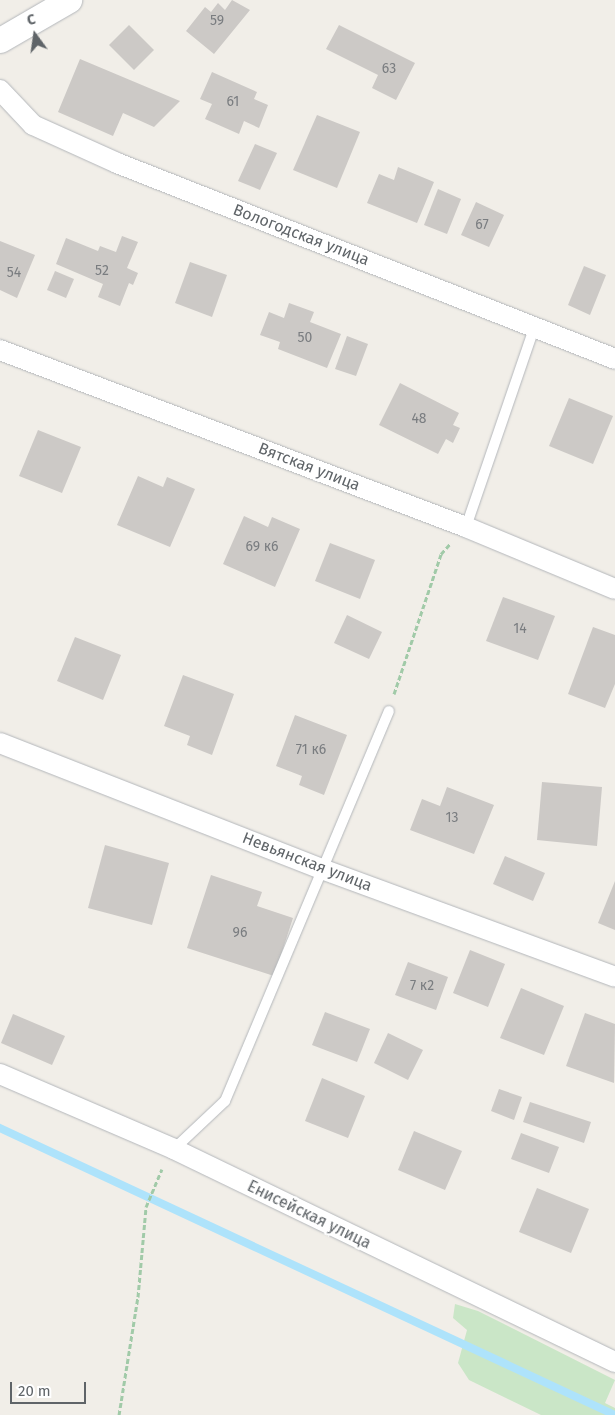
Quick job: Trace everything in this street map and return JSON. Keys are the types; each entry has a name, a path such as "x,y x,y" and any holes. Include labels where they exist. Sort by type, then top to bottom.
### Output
{"street":[{"path":"0,40 69,0"},
{"name":"Вологодская улица","path":"0,90 33,125 109,159 615,359"},
{"name":"Вятская улица","path":"0,350 466,527 615,589"},
{"name":"Невьянская улица","path":"0,743 322,869 615,977"},
{"name":"Енисейская улица","path":"0,1074 174,1149 615,1362"}],"lane":[{"path":"466,527 534,328"},
{"path":"174,1149 224,1101 388,711"}],"path":[{"path":"388,711 441,554 466,527"},
{"path":"119,1415 138,1297 146,1207 159,1172 174,1149"}],"green space":[{"path":"455,1304 478,1311 615,1380 605,1403 615,1408 615,1415 541,1415 469,1380 458,1363 467,1330 453,1318"}],"building":[{"path":"232,0 250,10 214,54 186,31 205,7 211,12 218,3 225,10"},
{"path":"129,25 154,50 134,70 109,45"},
{"path":"339,25 415,63 396,100 372,88 378,75 326,49"},
{"path":"80,59 180,101 154,127 123,113 113,136 58,112"},
{"path":"212,72 257,92 254,99 268,105 259,128 244,121 239,134 205,119 212,104 200,99"},
{"path":"317,115 360,132 337,188 293,170"},
{"path":"255,144 277,153 260,190 238,181"},
{"path":"398,167 434,182 417,223 367,203 379,174 394,180"},
{"path":"438,189 461,199 447,234 424,225"},
{"path":"476,202 504,215 489,247 461,235"},
{"path":"122,236 138,242 127,268 138,273 133,285 129,283 120,306 98,297 103,284 56,264 66,238 98,251 100,246 116,252"},
{"path":"0,241 35,255 17,298 0,290"},
{"path":"190,262 227,275 212,317 175,303"},
{"path":"584,266 606,275 590,315 568,305"},
{"path":"55,271 74,279 66,298 47,290"},
{"path":"289,303 314,312 310,322 341,334 327,368 278,349 280,342 260,335 269,312 284,318"},
{"path":"347,336 368,344 356,376 335,369"},
{"path":"400,383 459,413 453,425 460,428 453,443 446,439 438,454 379,425"},
{"path":"569,398 613,416 593,464 549,446"},
{"path":"38,430 81,447 62,493 19,476"},
{"path":"138,476 163,487 167,477 195,489 170,547 117,525"},
{"path":"244,516 268,527 272,517 300,529 275,587 223,564"},
{"path":"330,543 375,560 360,599 315,581"},
{"path":"503,597 555,616 538,660 486,641"},
{"path":"347,615 382,632 369,659 334,643"},
{"path":"593,627 615,635 615,684 605,708 568,694"},
{"path":"75,637 121,655 103,700 57,681"},
{"path":"183,675 234,694 212,755 187,745 190,736 164,726"},
{"path":"295,715 347,735 324,795 299,785 302,776 276,766"},
{"path":"542,782 602,787 597,846 537,840"},
{"path":"447,787 494,805 474,854 410,830 422,799 440,806"},
{"path":"105,845 169,863 152,925 88,908"},
{"path":"505,856 545,873 533,901 493,884"},
{"path":"211,875 262,892 257,906 293,918 274,976 187,948"},
{"path":"615,881 615,930 598,923"},
{"path":"470,950 505,964 488,1007 453,993"},
{"path":"408,962 448,977 436,1010 395,995"},
{"path":"521,988 564,1006 544,1055 500,1038"},
{"path":"325,1012 370,1029 357,1062 312,1045"},
{"path":"585,1013 615,1024 614,1083 566,1066"},
{"path":"13,1014 65,1036 52,1065 1,1043"},
{"path":"388,1033 423,1050 408,1080 374,1063"},
{"path":"322,1078 365,1096 348,1138 305,1121"},
{"path":"499,1089 522,1097 514,1120 491,1111"},
{"path":"530,1102 591,1122 584,1143 523,1122"},
{"path":"414,1131 462,1151 445,1190 398,1170"},
{"path":"521,1133 559,1147 549,1173 511,1159"},
{"path":"537,1188 589,1209 571,1253 519,1232"}],"waterway":[{"path":"0,1128 615,1415"}]}
